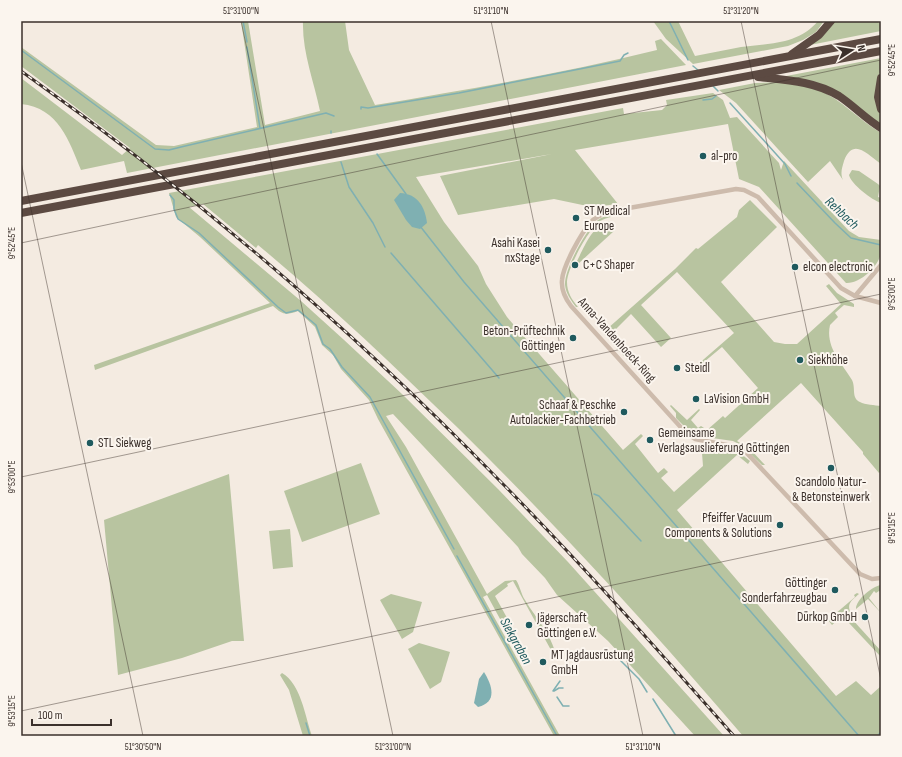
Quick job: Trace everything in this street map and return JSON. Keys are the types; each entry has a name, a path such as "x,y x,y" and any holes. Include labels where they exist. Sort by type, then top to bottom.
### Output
{"highway":[{"path":"788,57 819,35 831,21"},
{"path":"21,201 881,39"},
{"path":"21,213 881,51"},
{"path":"749,76 798,81 818,86 845,100 881,128"},
{"path":"881,78 878,97 881,109"}],"street":[{"name":"Anna-Vandenhoeck-Ring","path":"881,304 855,296 841,288 758,197 744,190 736,189 612,211 600,216 590,223 566,266 562,280 565,296 571,306 686,433 695,439 737,447 744,450 860,574 872,579 881,578"},
{"path":"855,296 881,265"}],"green space":[{"path":"241,21 248,21 265,125 320,111 306,55 303,21 345,21 349,50 375,105 517,80 657,50 655,41 661,39 686,65 127,173 124,161 81,170 67,137 54,119 45,112 34,107 21,104 21,78 122,155 130,148 21,66 21,47 156,145 174,146 257,127"},
{"path":"653,21 678,21 695,56 741,47 782,42 801,35 818,21 824,21 816,32 803,40 788,46 693,64 666,39"},
{"path":"833,21 876,21 881,24 881,31 810,45"},
{"path":"881,58 881,71 878,76 881,126 846,100 781,77"},
{"path":"782,82 810,87 827,94 881,133 881,164 866,152 856,149 852,150 848,154 844,161 841,173 843,180 830,161 808,182 736,103 719,90 755,83"},
{"path":"713,93 723,100 730,118 737,117 779,163 781,170 784,161 849,231 859,237 881,240 881,253 877,263 868,273 857,281 846,283 759,187 739,179 728,124 575,150 618,204 592,207 554,199 458,215 440,176 552,154 416,177 444,222 478,266 486,284 507,317 623,450 641,434 643,436 635,444 658,473 664,468 668,472 661,478 674,492 703,466 702,453 693,451 694,445 698,444 736,450 750,461 748,464 737,455 677,510 836,696 856,681 871,695 881,686 881,736 743,736 604,579 532,502 458,428 310,289 258,245 256,248 203,204 189,207 301,301 402,394 498,489 568,562 724,736 695,736 608,641 557,595 545,578 522,554 518,547 393,414 386,416 406,447 487,594 505,581 516,580 524,598 549,636 557,661 513,581 507,584 508,586 495,596 528,656 525,665 487,595 483,597 560,736 554,736 378,419 369,400 341,369 333,355 322,345 315,327 298,311 287,314 279,311 273,306 95,370 94,365 270,303 200,237 176,217 169,193 623,108 624,114 662,110 667,105 666,100"},
{"path":"852,170 859,171 880,186 878,197 881,198 881,203 867,195 854,183 849,175"},
{"path":"750,200 777,227 721,282 774,342 785,344 797,344 841,304 826,286 829,284 837,293 854,304 854,307 844,305 835,313 838,317 830,325 830,340 835,354 852,380 857,400 865,404 881,406 881,471 879,473 863,454 863,452 801,383 737,441 751,450 765,465 762,465 741,445 733,441 698,436 690,432 676,418 676,413 670,406 671,405 687,420 699,409 700,410 691,420 698,428 701,426 707,430 723,416 725,418 758,388 722,347 698,367 696,366 734,333 677,272 641,305 671,338 661,347 631,314 613,332 635,357 636,359 631,364 604,334 607,329 675,269 696,248 698,249 737,217 739,210"},
{"path":"624,212 624,214 600,221 595,225 579,249 567,282 570,296 578,307 576,307 568,294 565,285 568,270 577,250 588,232 598,220"},
{"path":"609,221 614,231 579,263 577,261 593,232"},
{"path":"361,463 380,514 302,542 284,491"},
{"path":"229,474 244,641 232,641 182,658 118,675 104,520"},
{"path":"290,529 293,567 273,569 269,531"},
{"path":"881,585 881,592 879,591 876,593 874,591 869,598 881,613 868,599 856,609 862,597 874,588"},
{"path":"857,593 859,594 849,605 851,613 845,619 842,616 832,625 828,620 855,597 854,595"},
{"path":"391,594 422,602 413,632 402,639 380,600"},
{"path":"851,618 881,651 881,657 849,623"},
{"path":"419,643 450,652 441,682 430,689 408,649"},
{"path":"282,673 294,685 298,692 312,736 303,736 289,690 280,675"}],"water":[{"path":"400,193 412,196 420,202 427,223 420,229 412,227 394,200"},
{"path":"484,672 492,692 488,701 484,705 478,707 474,703 479,679"}],"waterway":[{"path":"243,21 247,42"},
{"name":"Rehbach","path":"669,21 688,60"},
{"path":"247,47 260,128"},
{"path":"21,50 155,149 169,150 326,113 334,116"},
{"path":"361,109 361,107 368,108 459,93 620,61 624,55 628,53"},
{"name":"Rehbach","path":"693,66 698,70"},
{"name":"Rehbach","path":"713,86 718,91"},
{"path":"703,100 712,99 716,96"},
{"name":"Rehbach","path":"730,103 785,164 791,176"},
{"path":"377,154 406,194"},
{"path":"341,162 349,187 373,223 385,247"},
{"name":"Rehbach","path":"797,183 851,238 881,245"},
{"path":"170,195 174,200 174,209 178,219 199,233 278,307 286,313 298,310 316,325 323,344 330,349 342,367 370,397 454,549"},
{"path":"420,226 464,282 859,736"},
{"path":"391,253 499,378"},
{"path":"594,494 599,496 641,541"},
{"name":"Siekgraben","path":"457,556 557,736"},
{"path":"613,653 639,679 647,692"},
{"path":"553,691 560,681"},
{"path":"554,691 559,688 563,688"},
{"path":"557,697 563,706 569,706"},
{"path":"653,699 676,736"},
{"path":"306,723 310,736"}],"railway":[{"path":"21,71 85,117 209,214 269,264 386,369 443,423 559,542 734,736"}],"place":[{"name":"al-pro","path":"703,156"},
{"name":"ST Medical Europe","path":"576,218"},
{"name":"Asahi Kasei nxStage","path":"548,250"},
{"name":"C+C Shaper","path":"575,265"},
{"name":"elcon electronic","path":"795,267"},
{"name":"Beton-Prüftechnik Göttingen","path":"573,338"},
{"name":"Siekhöhe","path":"800,360"},
{"name":"Steidl","path":"677,368"},
{"name":"LaVision GmbH","path":"696,399"},
{"name":"Schaaf & Peschke Autolackier-Fachbetrieb","path":"624,412"},
{"name":"Gemeinsame Verlagsauslieferung Göttingen","path":"650,440"},
{"name":"STL Siekweg","path":"90,443"},
{"name":"Scandolo Natur- & Betonsteinwerk","path":"831,468"},
{"name":"Pfeiffer Vacuum Components & Solutions","path":"780,525"},
{"name":"Göttinger Sonderfahrzeugbau","path":"835,590"},
{"name":"Dürkop GmbH","path":"865,617"},
{"name":"Jägerschaft Göttingen e.V.","path":"529,625"},
{"name":"MT Jagdausrüstung GmbH","path":"543,662"}]}
